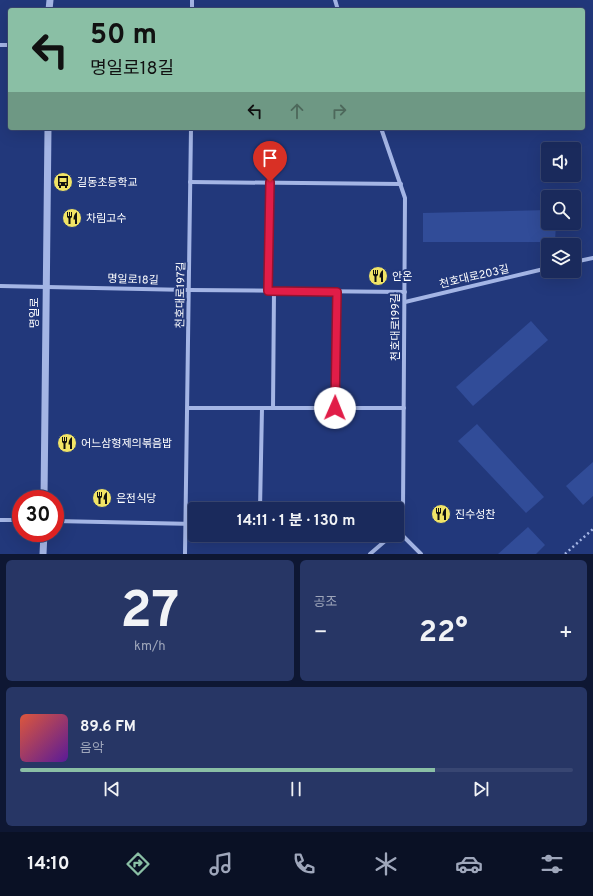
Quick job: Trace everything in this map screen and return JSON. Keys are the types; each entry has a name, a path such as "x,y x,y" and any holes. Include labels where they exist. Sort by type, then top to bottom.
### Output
{"street":[{"name":"명일로","path":"44,490 48,130"},
{"name":"천호대로197길","path":"185,554 191,130"},
{"name":"천호대로199길","path":"382,130 405,198 403,502"},
{"path":"190,182 401,184"},
{"path":"268,291 270,182"},
{"path":"581,261 593,258"},
{"name":"천호대로203길","path":"405,302 541,270"},
{"name":"명일로18길","path":"0,286 405,292"},
{"path":"273,408 274,291"},
{"path":"335,408 337,292"},
{"path":"188,408 404,408"},
{"path":"260,502 262,408"},
{"path":"0,520 12,520"},
{"path":"64,521 186,524"},
{"name":"천호대로199길","path":"404,537 421,554"},
{"path":"43,554 44,542"},
{"path":"370,554 384,542"}],"path":[{"path":"565,554 593,529"}],"building":[{"path":"541,210 541,230 556,230 555,238 541,238 541,242 423,242 423,213"},
{"path":"531,321 548,340 473,406 456,387"},
{"path":"477,424 544,497 526,513 458,441"},
{"path":"593,462 593,496 583,505 566,486"},
{"path":"528,527 545,545 536,554 498,554"}],"place":[{"name":"길동초등학교","path":"63,182"},
{"name":"차림고수","path":"72,218"},
{"name":"안온","path":"378,276"},
{"name":"어느삼형제의볶음밥","path":"67,443"},
{"name":"은전식당","path":"102,498"},
{"name":"진수성찬","path":"441,514"}],"route":[{"path":"270,182 268,291 337,292 335,408"}]}
